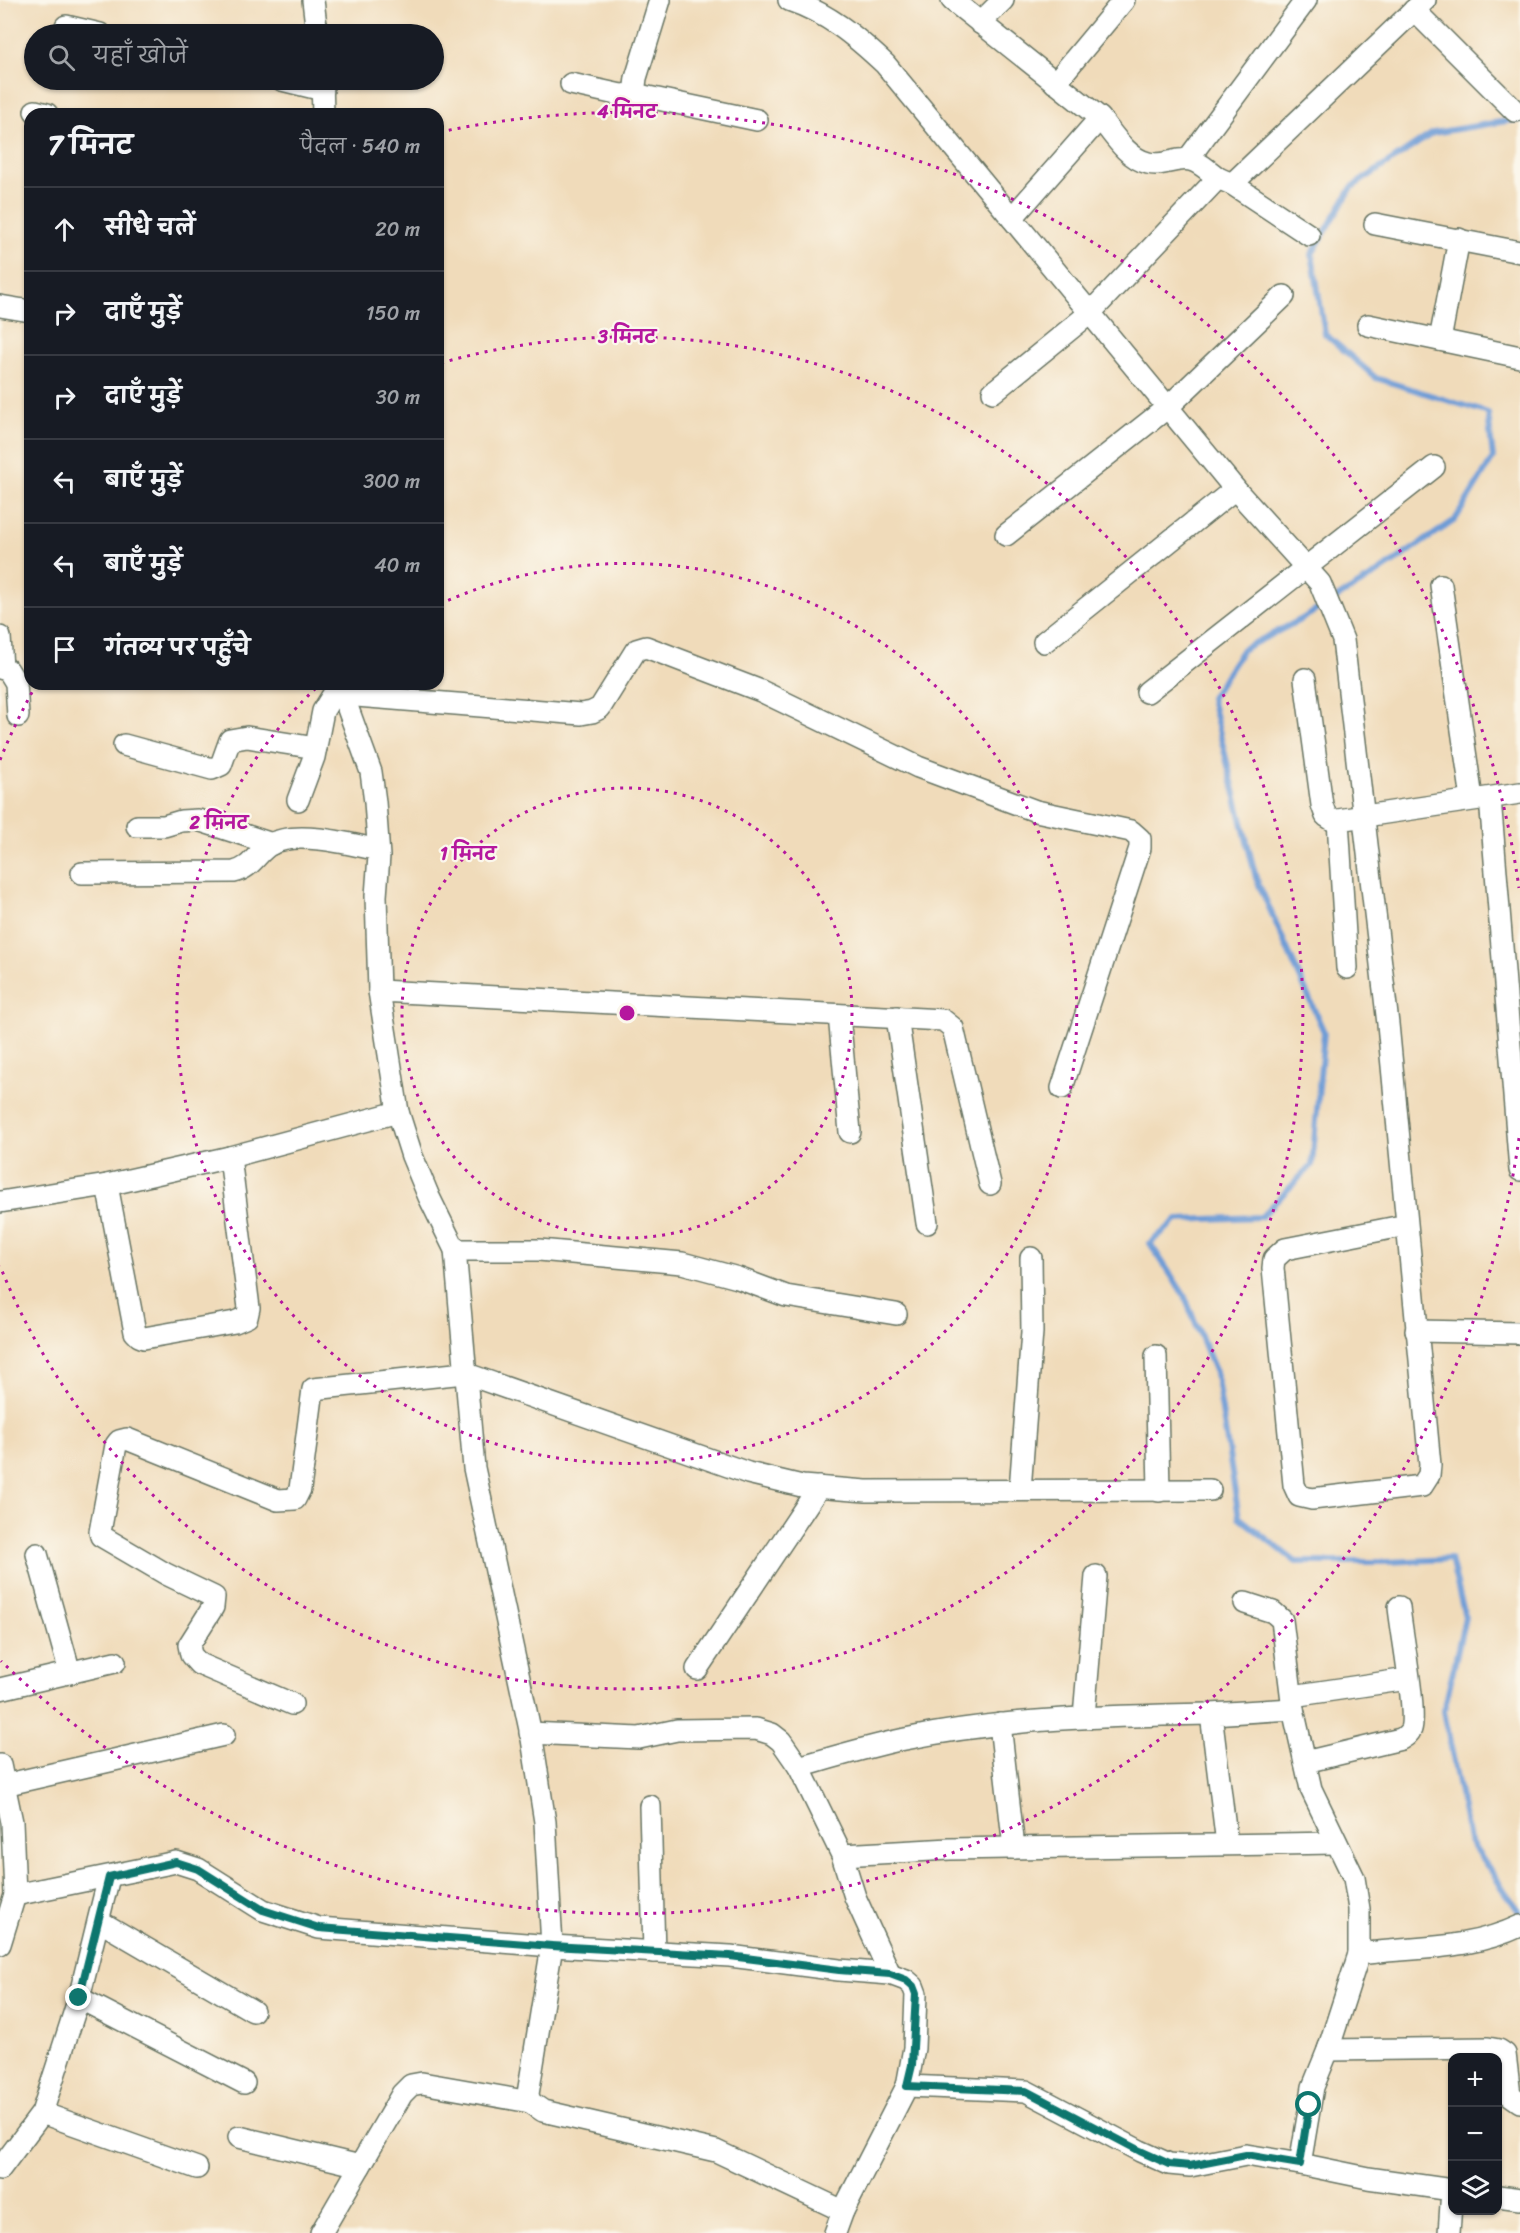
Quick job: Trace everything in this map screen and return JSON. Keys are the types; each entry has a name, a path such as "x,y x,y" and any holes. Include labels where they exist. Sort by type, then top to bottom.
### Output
{"street":[{"path":"314,0 316,24"},
{"path":"634,94 636,78 660,0"},
{"path":"789,0 850,32 885,64 1235,489 1314,575 1343,640 1389,1024 1430,1465 1429,1475 1422,1486 1312,1499 1299,1496 1296,1492 1293,1474 1273,1268 1275,1260 1285,1249 1407,1225"},
{"path":"952,0 1100,118 1125,149 1138,159 1158,164 1188,159 1195,161 1309,235"},
{"path":"980,23 1003,0"},
{"path":"1055,83 1124,0"},
{"path":"1188,159 1306,0"},
{"path":"993,392 1090,313 1225,181 1419,5 1515,111"},
{"path":"571,84 621,95 634,94 757,120"},
{"path":"323,90 323,108"},
{"path":"1012,218 1100,118"},
{"path":"1375,224 1520,252"},
{"path":"1440,340 1459,239"},
{"path":"1006,536 1168,407 1284,296"},
{"path":"0,306 24,310"},
{"path":"1368,325 1520,357"},
{"path":"1147,692 1314,575 1434,467"},
{"path":"1044,642 1235,489"},
{"path":"1441,585 1481,798 1517,1109 1520,1170"},
{"path":"0,637 1,668 8,670 16,683 18,716"},
{"path":"359,690 581,714 600,708 636,650 646,646 761,691 918,767 1036,811 1131,831 1140,839 1140,848 1062,1088"},
{"path":"1305,679 1322,805 1326,816 1337,823"},
{"path":"298,800 316,748 323,711 339,690"},
{"path":"341,690 371,772 378,850 376,896 379,991 398,1112 412,1156 455,1250 474,1468 530,1733 545,1822 552,1946 528,2094 530,2102"},
{"path":"124,745 212,769 221,765 230,740 236,737 316,748"},
{"path":"1347,968 1337,823 1339,819 1520,793"},
{"path":"137,826 164,826 181,821 198,820 272,844 317,838 378,850"},
{"path":"82,873 234,872 249,867 272,844"},
{"path":"379,991 839,1016 937,1018 953,1028 990,1184"},
{"path":"839,1016 850,1132"},
{"path":"897,1017 927,1223"},
{"path":"0,1202 107,1185 230,1157 398,1112"},
{"path":"107,1185 135,1332 144,1338 235,1322 247,1317 249,1308 230,1157"},
{"path":"455,1250 539,1250 682,1263 738,1278 786,1296 896,1314"},
{"path":"1020,1490 1032,1332 1031,1258"},
{"path":"1416,1331 1520,1333"},
{"path":"1156,1356 1159,1491"},
{"path":"292,1704 199,1664 191,1655 189,1645 213,1607 214,1597 166,1574 101,1536 116,1444 119,1441 127,1439 278,1500 290,1501 295,1499 300,1489 313,1389 464,1373 748,1473 802,1486 866,1491 1210,1490"},
{"path":"697,1669 819,1487"},
{"path":"37,1554 70,1673"},
{"path":"1084,1716 1096,1576"},
{"path":"1245,1603 1273,1611 1282,1620 1293,1703 1311,1789 1354,1878 1357,1891 1359,1954 1328,2050 1313,2087 1300,2164"},
{"path":"1305,1762 1401,1738 1408,1734 1412,1719 1398,1607"},
{"path":"0,1689 115,1662"},
{"path":"799,1767 906,1738 1084,1716 1210,1714 1293,1703 1408,1679"},
{"path":"1210,1714 1227,1844"},
{"path":"1000,1725 1014,1848"},
{"path":"530,1733 639,1738 677,1730 756,1729 772,1734 781,1741 799,1767 842,1855 855,1897 890,1974"},
{"path":"0,1944 15,1895 12,1822 2,1775 224,1735"},
{"path":"650,1806 654,1952"},
{"path":"842,1855 1014,1848 1336,1843"},
{"path":"15,1895 176,1862 198,1869 263,1910 319,1928 552,1946 730,1956 890,1974 906,1980 913,1986 916,1994 912,2065 907,2086 843,2211 835,2233"},
{"path":"0,2169 42,2113 79,1998 109,1877"},
{"path":"99,1921 254,2011"},
{"path":"1359,1954 1478,1942 1500,1936 1520,1926"},
{"path":"79,1998 244,2083"},
{"path":"1328,2050 1499,2050 1505,2054 1510,2095 1520,2102"},
{"path":"321,2233 402,2094 417,2083 530,2102 543,2111 716,2151 843,2211"},
{"path":"907,2086 1026,2091 1169,2164 1190,2166 1246,2155 1368,2178 1452,2190 1449,2233"},
{"path":"42,2113 197,2168"},
{"path":"239,2137 360,2166"},
{"path":"1502,2197 1520,2199"}],"waterway":[{"path":"1519,119 1433,133 1352,187 1312,254 1325,334 1376,378 1488,413 1493,458 1455,520 1370,578 1300,620 1243,649 1211,698 1256,878 1324,1032 1312,1165 1261,1217 1177,1220 1150,1243 1184,1295 1216,1373 1239,1517 1296,1562 1451,1559 1465,1617 1444,1711 1469,1840 1520,1913"}],"route":[{"path":"79,1998 109,1877 176,1862 198,1869 263,1910 319,1928 552,1946 730,1956 890,1974 906,1980 913,1986 916,1994 914,2048 907,2086 1026,2091 1169,2164 1190,2166 1246,2155 1300,2164 1309,2105"}]}
